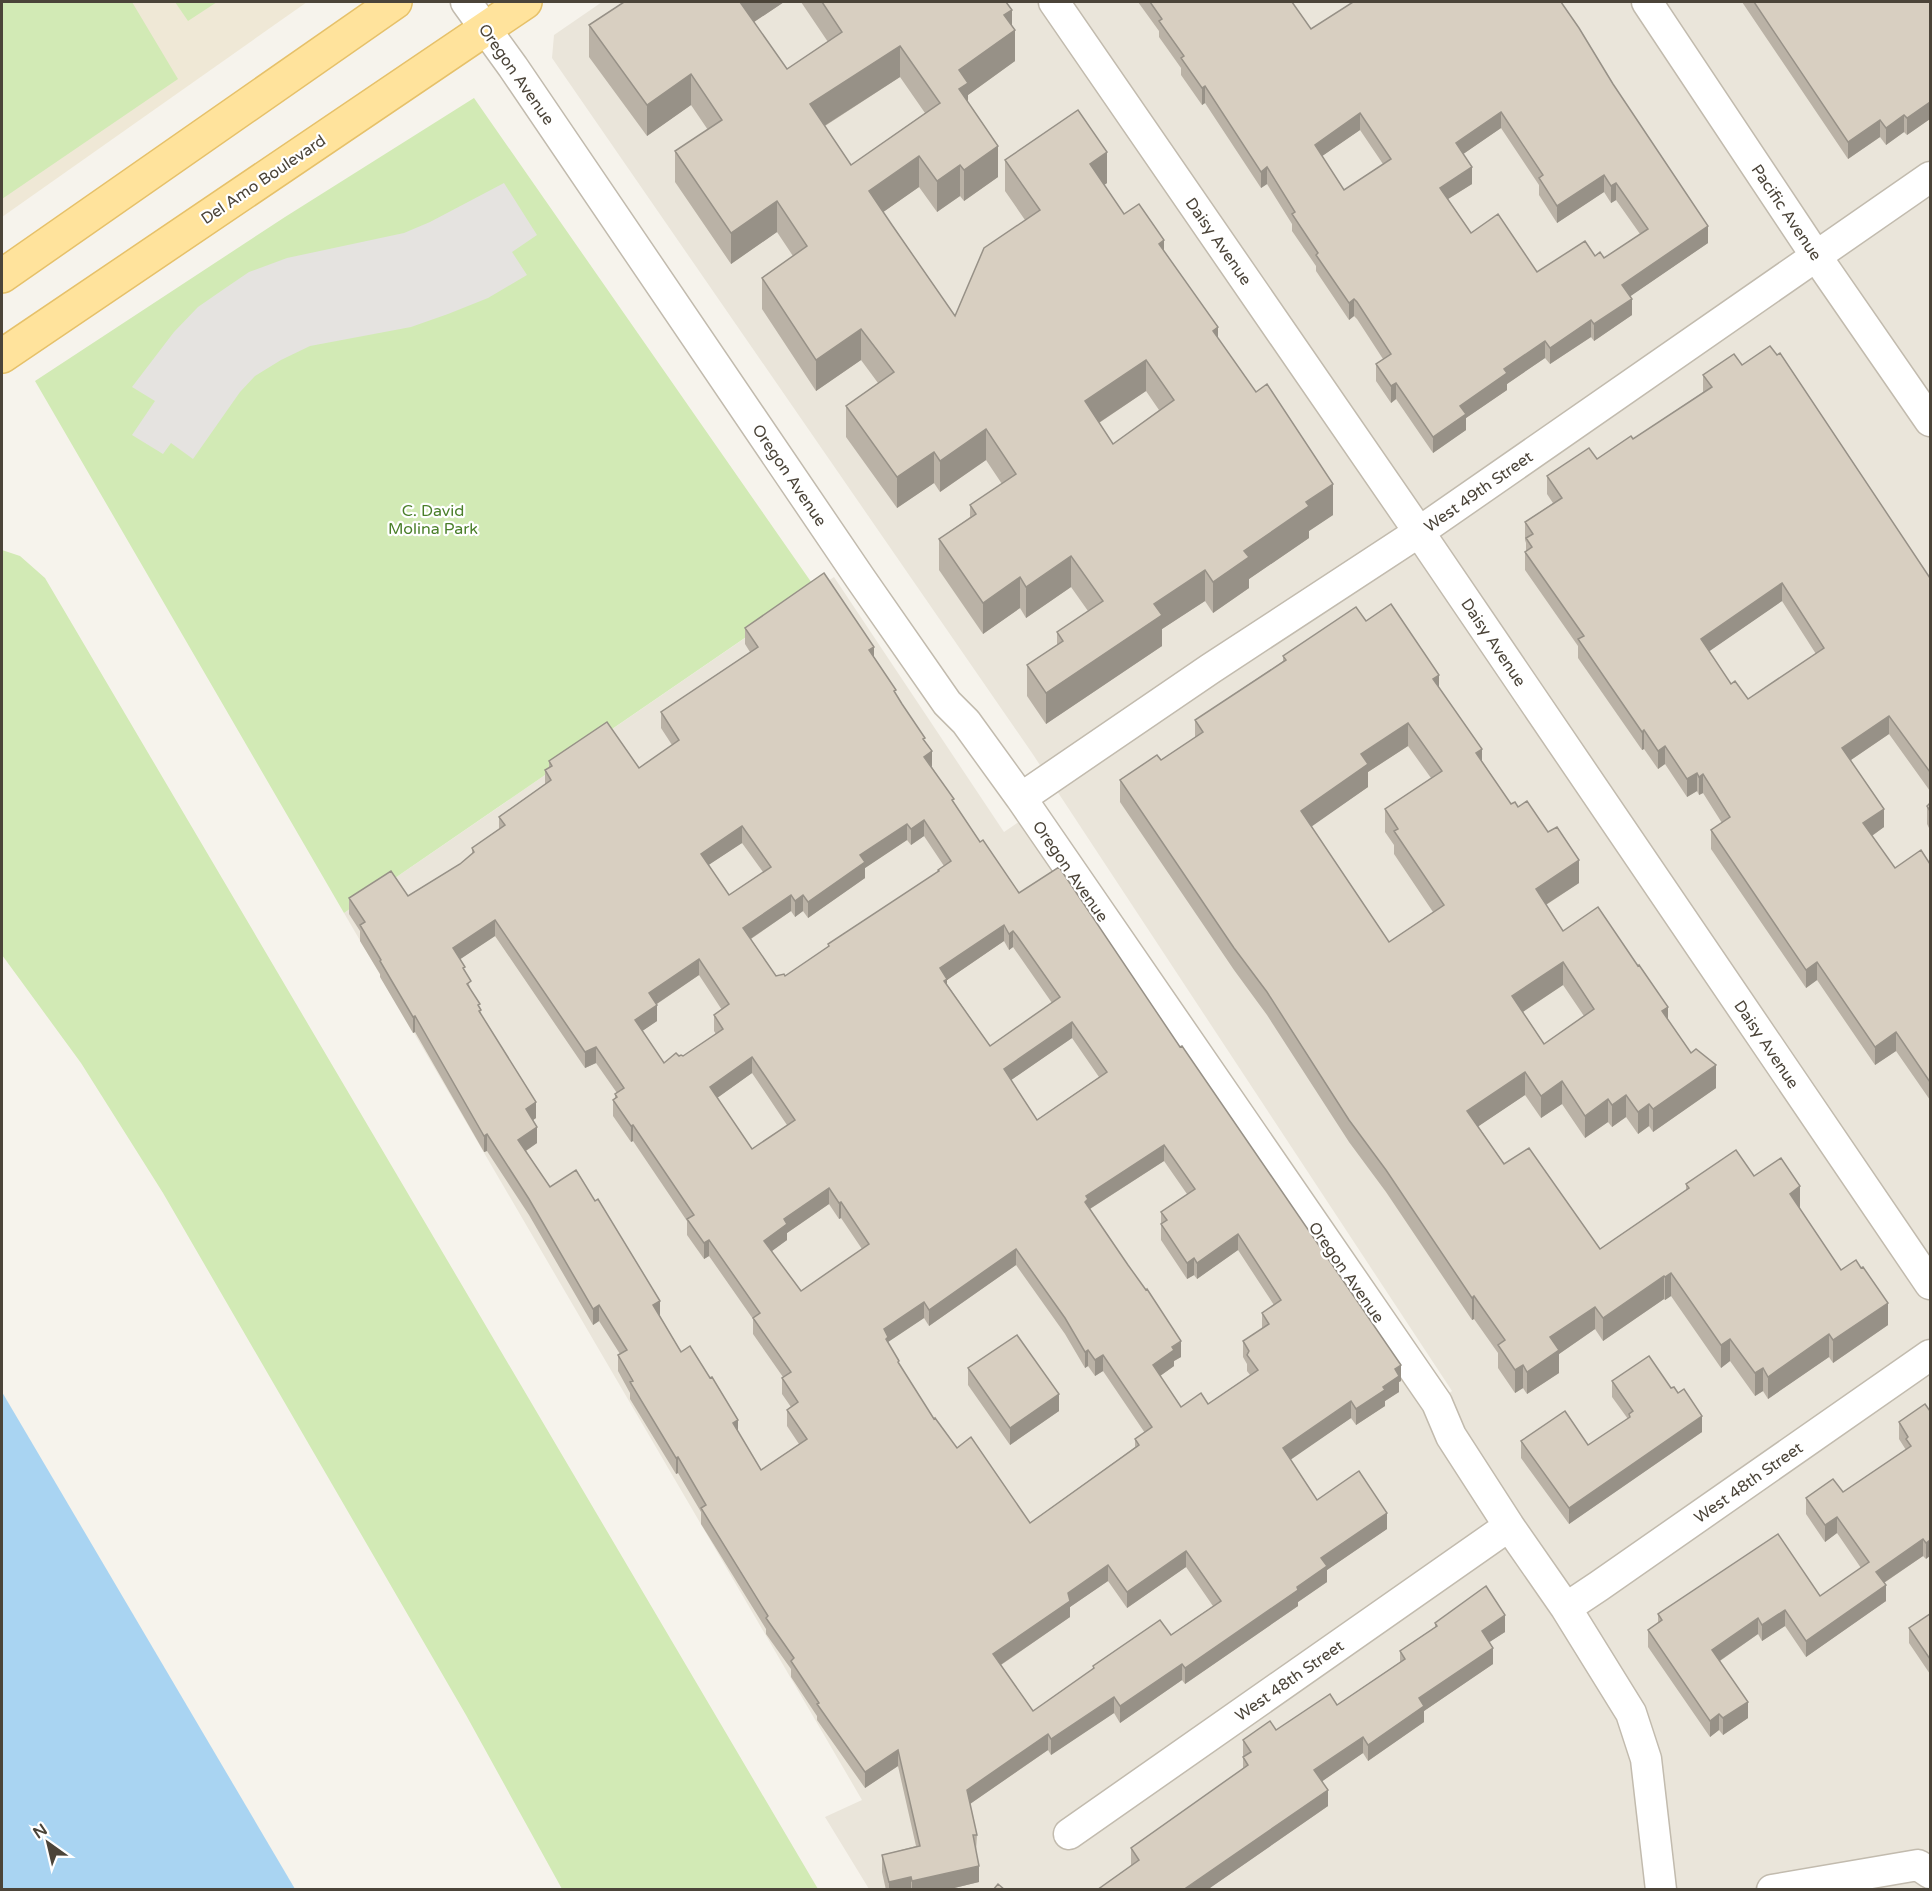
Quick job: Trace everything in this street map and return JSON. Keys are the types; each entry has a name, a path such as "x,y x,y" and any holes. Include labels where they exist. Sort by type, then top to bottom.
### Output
{"main road":[{"path":"2,276 395,2"},
{"name":"Del Amo Boulevard","path":"2,356 525,2"}],"street":[{"name":"Oregon Avenue","path":"466,2 486,28 860,578 947,703 966,722 1021,798 1437,1403 1451,1436 1509,1526 1566,1608 1631,1713 1646,1760 1661,1890"},
{"name":"Daisy Avenue","path":"1054,2 1419,532 1930,1284"},
{"name":"Pacific Avenue","path":"1647,2 1816,256 1930,421"},
{"name":"West 49th Street","path":"1021,798 1210,669 1419,532 1930,177"},
{"name":"West 48th Street","path":"1566,1608 1930,1355"},
{"name":"West 48th Street","path":"1069,1834 1509,1526"},
{"path":"1772,1890 1918,1865 1930,1873"}],"shaded area":[{"path":"2,2 307,2 2,217"},
{"path":"602,2 1930,2 1930,1889 869,1889 825,1817 862,1800 344,913 834,577 1004,832 1023,819 1430,1408 1452,1391 1032,753 552,58 554,35"},
{"path":"504,183 537,235 512,252 527,275 488,298 411,327 310,346 281,360 255,376 240,392 193,459 171,443 163,454 132,435 155,401 132,387 174,332 198,307 249,272 287,258 404,233"}],"green space":[{"path":"2,2 132,2 178,79 2,199"},
{"path":"175,2 217,2 188,21"},
{"name":"C. David Molina Park","path":"474,98 816,589 344,913 35,381 285,217"},
{"path":"2,550 20,556 45,578 818,1889 562,1889 466,1715 163,1193 81,1063 2,955"}],"water":[{"path":"2,1392 285,1872 295,1889 2,1889"}],"building":[{"path":"624,2 740,2 787,69 842,32 822,2 1006,2 1012,10 1004,15 1015,30 959,70 968,83 959,89 998,146 964,170 960,165 937,181 919,156 869,191 892,225 955,316 984,248 1040,210 1005,160 1078,110 1107,152 1090,164 1124,214 1139,204 1164,240 1159,244 1218,327 1213,331 1256,392 1267,384 1333,484 1306,502 1309,506 1244,551 1249,557 1213,582 1205,570 1154,604 1162,615 1046,693 1027,665 1063,641 1057,632 1103,601 1071,556 1026,587 1020,577 983,603 939,539 976,514 970,505 1016,474 986,429 940,461 934,452 897,477 846,406 894,372 861,329 816,360 762,278 807,246 777,201 731,233 675,151 722,120 691,74 647,105 589,25","holes":["900,46 940,103 851,165 810,104","1146,360 1174,400 1113,444 1085,401"]},
{"path":"1150,2 1292,2 1311,29 1353,2 1561,2 1708,226 1622,285 1632,299 1594,324 1591,320 1550,348 1545,341 1504,369 1507,373 1460,406 1466,414 1433,437 1396,383 1391,386 1376,364 1391,354 1357,302 1354,299 1349,303 1316,255 1318,253 1292,214 1295,212 1267,167 1261,172 1205,86 1202,88 1181,58 1184,56 1159,21 1162,19","holes":["1501,112 1543,175 1539,178 1557,206 1604,175 1611,186 1616,183 1648,229 1604,258 1600,252 1595,256 1585,241 1537,272 1498,214 1471,233 1440,188 1472,167 1456,143","1360,113 1391,159 1344,190 1315,145"]},
{"path":"1754,2 1930,2 1930,102 1907,118 1904,115 1886,128 1880,120 1848,142"},
{"path":"1770,346 1777,355 1780,353 1930,578 1930,772 1889,716 1842,748 1884,809 1863,823 1895,868 1921,850 1930,864 1930,1082 1896,1032 1875,1047 1817,962 1806,970 1711,830 1730,817 1703,774 1699,777 1697,773 1687,779 1665,746 1658,751 1644,730 1642,732 1578,639 1584,636 1525,552 1532,547 1526,538 1533,534 1525,522 1562,498 1547,476 1589,448 1597,459 1631,436 1633,439 1712,387 1703,375 1734,354 1742,365","holes":["1782,583 1824,648 1748,699 1735,681 1731,684 1701,639"]},
{"path":"824,573 874,647 869,650 932,751 924,757 954,799 952,800 980,842 983,840 1019,893 1059,867 1180,1047 1182,1046 1401,1365 1395,1369 1399,1376 1383,1387 1385,1390 1356,1409 1351,1401 1283,1448 1317,1500 1359,1471 1387,1513 1321,1558 1327,1566 1297,1587 1298,1590 1185,1668 1182,1664 1120,1706 1114,1697 1051,1739 1048,1734 967,1790 977,1835 973,1835 979,1866 912,1881 911,1877 889,1882 882,1855 920,1846 898,1750 865,1772 817,1704 819,1703 791,1661 794,1658 766,1618 768,1616 701,1508 706,1505 630,1382 633,1381 618,1355 627,1350 599,1305 593,1309 529,1199 487,1134 484,1136 415,1016 413,1017 380,961 360,925 365,922 349,898 391,871 408,896 460,864 474,852 472,848 505,825 499,817 551,780 545,770 552,766 549,761 607,722 639,768 679,740 661,712 758,647 745,628","holes":["924,820 951,861 828,944 829,946 785,976 784,974 776,976 743,928 791,895 795,901 803,895 808,902 865,862 860,855 907,824 911,829","742,826 771,867 729,895 701,854","495,920 585,1052 596,1047 624,1088 615,1094 617,1097 613,1100 631,1126 633,1125 694,1215 687,1219 704,1243 709,1240 760,1313 753,1318 791,1372 782,1378 798,1402 787,1410 807,1439 761,1470 733,1423 738,1420 712,1377 710,1378 690,1346 681,1352 653,1305 660,1301 598,1199 595,1201 576,1170 550,1187 518,1140 537,1127 526,1109 536,1102 479,1011 481,1010 478,1005 480,1004 467,984 471,981 463,968 465,967 453,948","1004,925 1009,934 1013,931 1017,936 1060,997 990,1046 944,981 947,979 940,968","699,959 729,1004 714,1015 723,1029 683,1056 676,1053 664,1063 635,1020 657,1005 649,993","1072,1022 1107,1072 1037,1120 1004,1069","752,1057 795,1120 752,1149 710,1087","1164,1145 1195,1189 1161,1212 1167,1220 1161,1224 1187,1263 1194,1258 1197,1263 1238,1234 1281,1300 1262,1313 1269,1324 1243,1341 1249,1351 1247,1355 1258,1370 1208,1404 1201,1393 1181,1407 1153,1365 1174,1350 1172,1347 1181,1341 1085,1202 1088,1199 1086,1196","829,1188 869,1244 801,1291 764,1241 787,1224 784,1219","1016,1249 1065,1318 1085,1352 1088,1350 1095,1360 1103,1355 1152,1427 1135,1439 1139,1445 1030,1523 971,1437 957,1448 934,1419 898,1362 886,1339 888,1337 884,1329 924,1302 929,1310","1186,1551 1221,1601 1171,1635 1160,1620 1033,1711 993,1654 1070,1601 1068,1593 1108,1565 1127,1592"]},
{"path":"1391,604 1439,675 1433,679 1482,749 1476,753 1511,804 1515,802 1518,807 1527,801 1548,832 1557,827 1579,860 1536,889 1563,931 1598,907 1668,1007 1662,1011 1691,1053 1696,1049 1716,1065 1653,1109 1649,1104 1638,1112 1626,1095 1612,1105 1608,1099 1585,1116 1562,1081 1541,1096 1525,1072 1467,1111 1504,1164 1529,1148 1600,1249 1689,1188 1686,1184 1736,1150 1754,1176 1781,1158 1800,1186 1790,1194 1841,1270 1856,1260 1888,1303 1833,1340 1829,1334 1768,1377 1763,1368 1755,1373 1730,1339 1721,1345 1671,1273 1603,1318 1595,1307 1550,1337 1559,1350 1527,1372 1523,1365 1515,1370 1498,1345 1505,1340 1474,1296 1472,1298 1386,1170 1349,1120 1267,992 1234,948 1120,780 1157,755 1161,760 1203,732 1195,720 1286,660 1283,656 1356,607 1366,621","holes":["1408,723 1442,771 1385,809 1398,829 1394,831 1444,905 1389,942 1301,811 1368,764 1361,754","1563,962 1594,1009 1544,1044 1512,996"]},
{"path":"1017,1335 1059,1394 1010,1428 968,1368"},
{"path":"1649,1356 1671,1388 1674,1387 1678,1393 1684,1389 1702,1416 1569,1508 1521,1441 1565,1411 1588,1445 1630,1417 1629,1414 1633,1411 1612,1381"},
{"path":"1925,1404 1930,1411 1930,1540 1926,1543 1923,1539 1876,1572 1886,1585 1806,1641 1785,1610 1762,1625 1758,1618 1712,1650 1748,1702 1723,1718 1719,1714 1710,1721 1648,1630 1662,1620 1658,1614 1778,1534 1820,1596 1869,1562 1837,1517 1825,1525 1806,1498 1833,1479 1843,1492 1911,1446 1899,1422"},
{"path":"1486,1586 1505,1615 1482,1631 1493,1648 1419,1698 1424,1706 1368,1745 1363,1737 1314,1770 1328,1790 1183,1890 1097,1890 1139,1860 1131,1848 1248,1765 1243,1757 1251,1752 1243,1740 1270,1721 1276,1730 1330,1694 1337,1705 1405,1659 1400,1651 1437,1626 1435,1623"},
{"path":"1930,1614 1930,1659 1909,1628"},
{"path":"998,1884 1005,1890 993,1890"}]}
